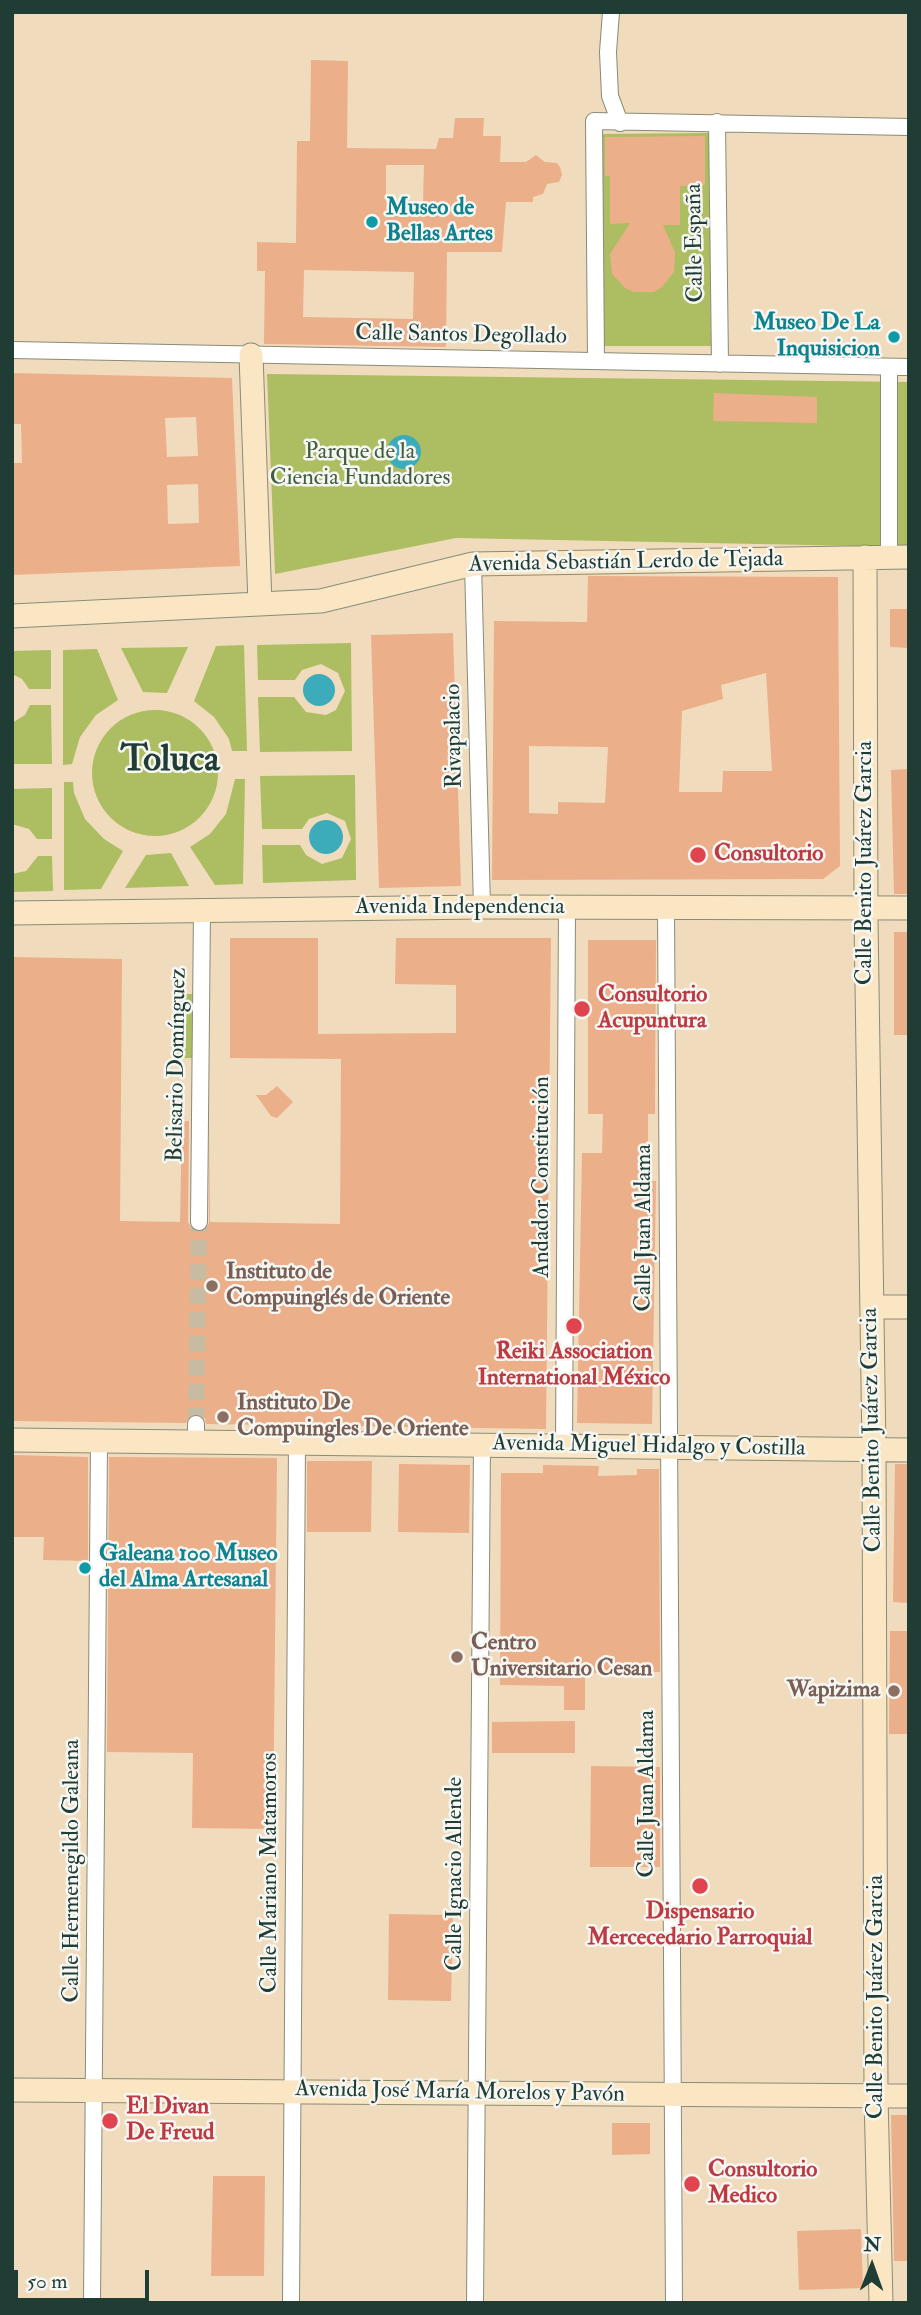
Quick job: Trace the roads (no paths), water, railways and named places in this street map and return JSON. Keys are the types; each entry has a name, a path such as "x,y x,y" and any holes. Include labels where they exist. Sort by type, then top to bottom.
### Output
{"main road":[{"path":"251,355 260,604"},
{"name":"Calle Benito Juárez Garcia","path":"865,557 866,908 874,1450 876,2096 881,2303"},
{"name":"Avenida Sebastián Lerdo de Tejada","path":"12,616 321,601 473,564 899,557"},
{"name":"Avenida Independencia","path":"12,913 482,907 909,908"},
{"path":"872,1307 909,1307"},
{"name":"Avenida Miguel Hidalgo y Costilla","path":"12,1440 99,1441 196,1433 297,1443 909,1450"},
{"name":"Avenida José María Morelos y Pavón","path":"12,2090 909,2096"}],"street":[{"path":"611,12 608,52 610,96 620,123"},
{"path":"596,361 594,121 909,127"},
{"name":"Calle España","path":"717,122 720,364"},
{"name":"Calle Santos Degollado","path":"12,350 909,367"},
{"path":"889,367 899,557"},
{"name":"Rivapalacio","path":"473,564 482,907"},
{"name":"Andador Constitución","path":"564,1446 567,908"},
{"name":"Calle Juan Aldama","path":"666,908 674,2303"},
{"name":"Belisario Domínguez","path":"199,1222 202,909"},
{"name":"Calle Hermenegildo Galeana","path":"92,2303 99,1441"},
{"name":"Calle Mariano Matamoros","path":"291,2303 297,1443"},
{"name":"Calle Ignacio Allende","path":"475,2303 482,1445"}],"water":[{"path":"404,435 416,440 421,452 416,464 404,469 392,464 387,452 392,440"},
{"path":"319,674 330,679 335,690 330,701 319,706 308,701 303,690 308,679"},
{"path":"326,820 338,825 343,837 338,849 326,854 314,849 309,837 314,825"}],"tunnel":[{"path":"196,1424 199,1222"}],"place":[{"name":"Museo de Bellas Artes","path":"372,222"},
{"name":"Museo De La Inquisicion","path":"894,337"},
{"name":"Consultorio","path":"698,855"},
{"name":"Consultorio Acupuntura","path":"582,1009"},
{"name":"Instituto de Compuinglés de Oriente","path":"212,1286"},
{"name":"Reiki Association International México","path":"574,1326"},
{"name":"Instituto De Compuingles De Oriente","path":"223,1417"},
{"name":"Galeana 100 Museo del Alma Artesanal","path":"85,1568"},
{"name":"Centro Universitario Cesan","path":"457,1657"},
{"name":"Wapizima","path":"894,1691"},
{"name":"Dispensario Mercecedario Parroquial","path":"700,1886"},
{"name":"El Divan De Freud","path":"110,2121"},
{"name":"Consultorio Medico","path":"692,2184"}],"district":[{"name":"Toluca","path":"170,762"}],"park label":[{"name":"Parque de la Ciencia Fundadores","path":"360,466"}]}
